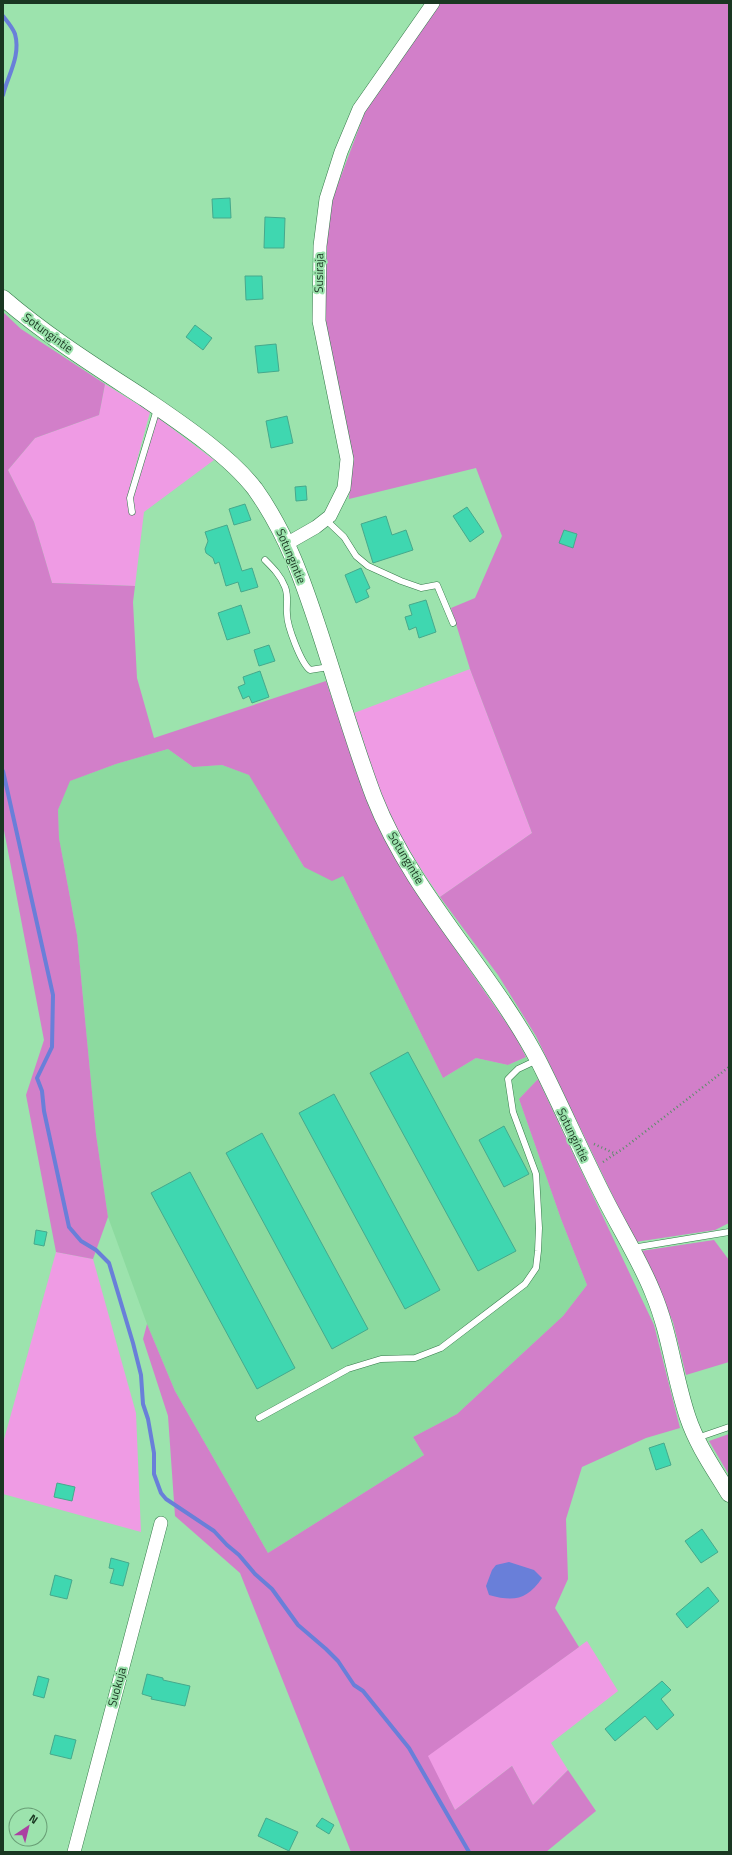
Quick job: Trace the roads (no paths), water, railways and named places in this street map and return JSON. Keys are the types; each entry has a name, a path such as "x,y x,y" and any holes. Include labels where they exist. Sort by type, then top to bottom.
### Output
{"street":[{"name":"Susiraja","path":"288,543 326,520 333,511 344,488 347,459 318,320 320,246 326,199 341,152 360,109 432,3"},
{"name":"Sotungintie","path":"3,298 27,319 67,348 157,407 219,453 252,486 277,523 288,543 331,666 374,798 393,838 434,904 496,992 537,1060 590,1170 654,1293 687,1417 695,1438 729,1494"},
{"name":"Suokuja","path":"74,1852 161,1523"}],"lane":[{"path":"132,512 130,498 157,407"},
{"path":"326,520 344,537 356,556 368,566 401,581 421,588 437,585 453,623"},
{"path":"265,560 282,579 286,588 288,596 287,615 300,657 305,666 310,670 316,670 331,666"},
{"path":"259,1418 348,1369 381,1359 415,1358 441,1348 525,1284 536,1268 538,1251 539,1228 536,1174 513,1112 508,1078 518,1069 537,1060"},
{"path":"630,1248 729,1232"},
{"path":"695,1438 729,1427"}],"water":[{"path":"509,1562 534,1570 542,1578 531,1591 519,1597 506,1598 489,1595 486,1586 492,1570 496,1565"}],"waterway":[{"path":"3,16 14,32 16,42 15,58 3,95"},
{"path":"3,771 53,995 52,1047 37,1078 42,1091 44,1111 69,1227 81,1241 96,1250 109,1263 141,1375 143,1404 148,1419 154,1453 154,1474 161,1493 166,1499 214,1531 239,1555 255,1574 272,1589 298,1625 338,1661 354,1685 363,1691 409,1748 469,1852"}]}
